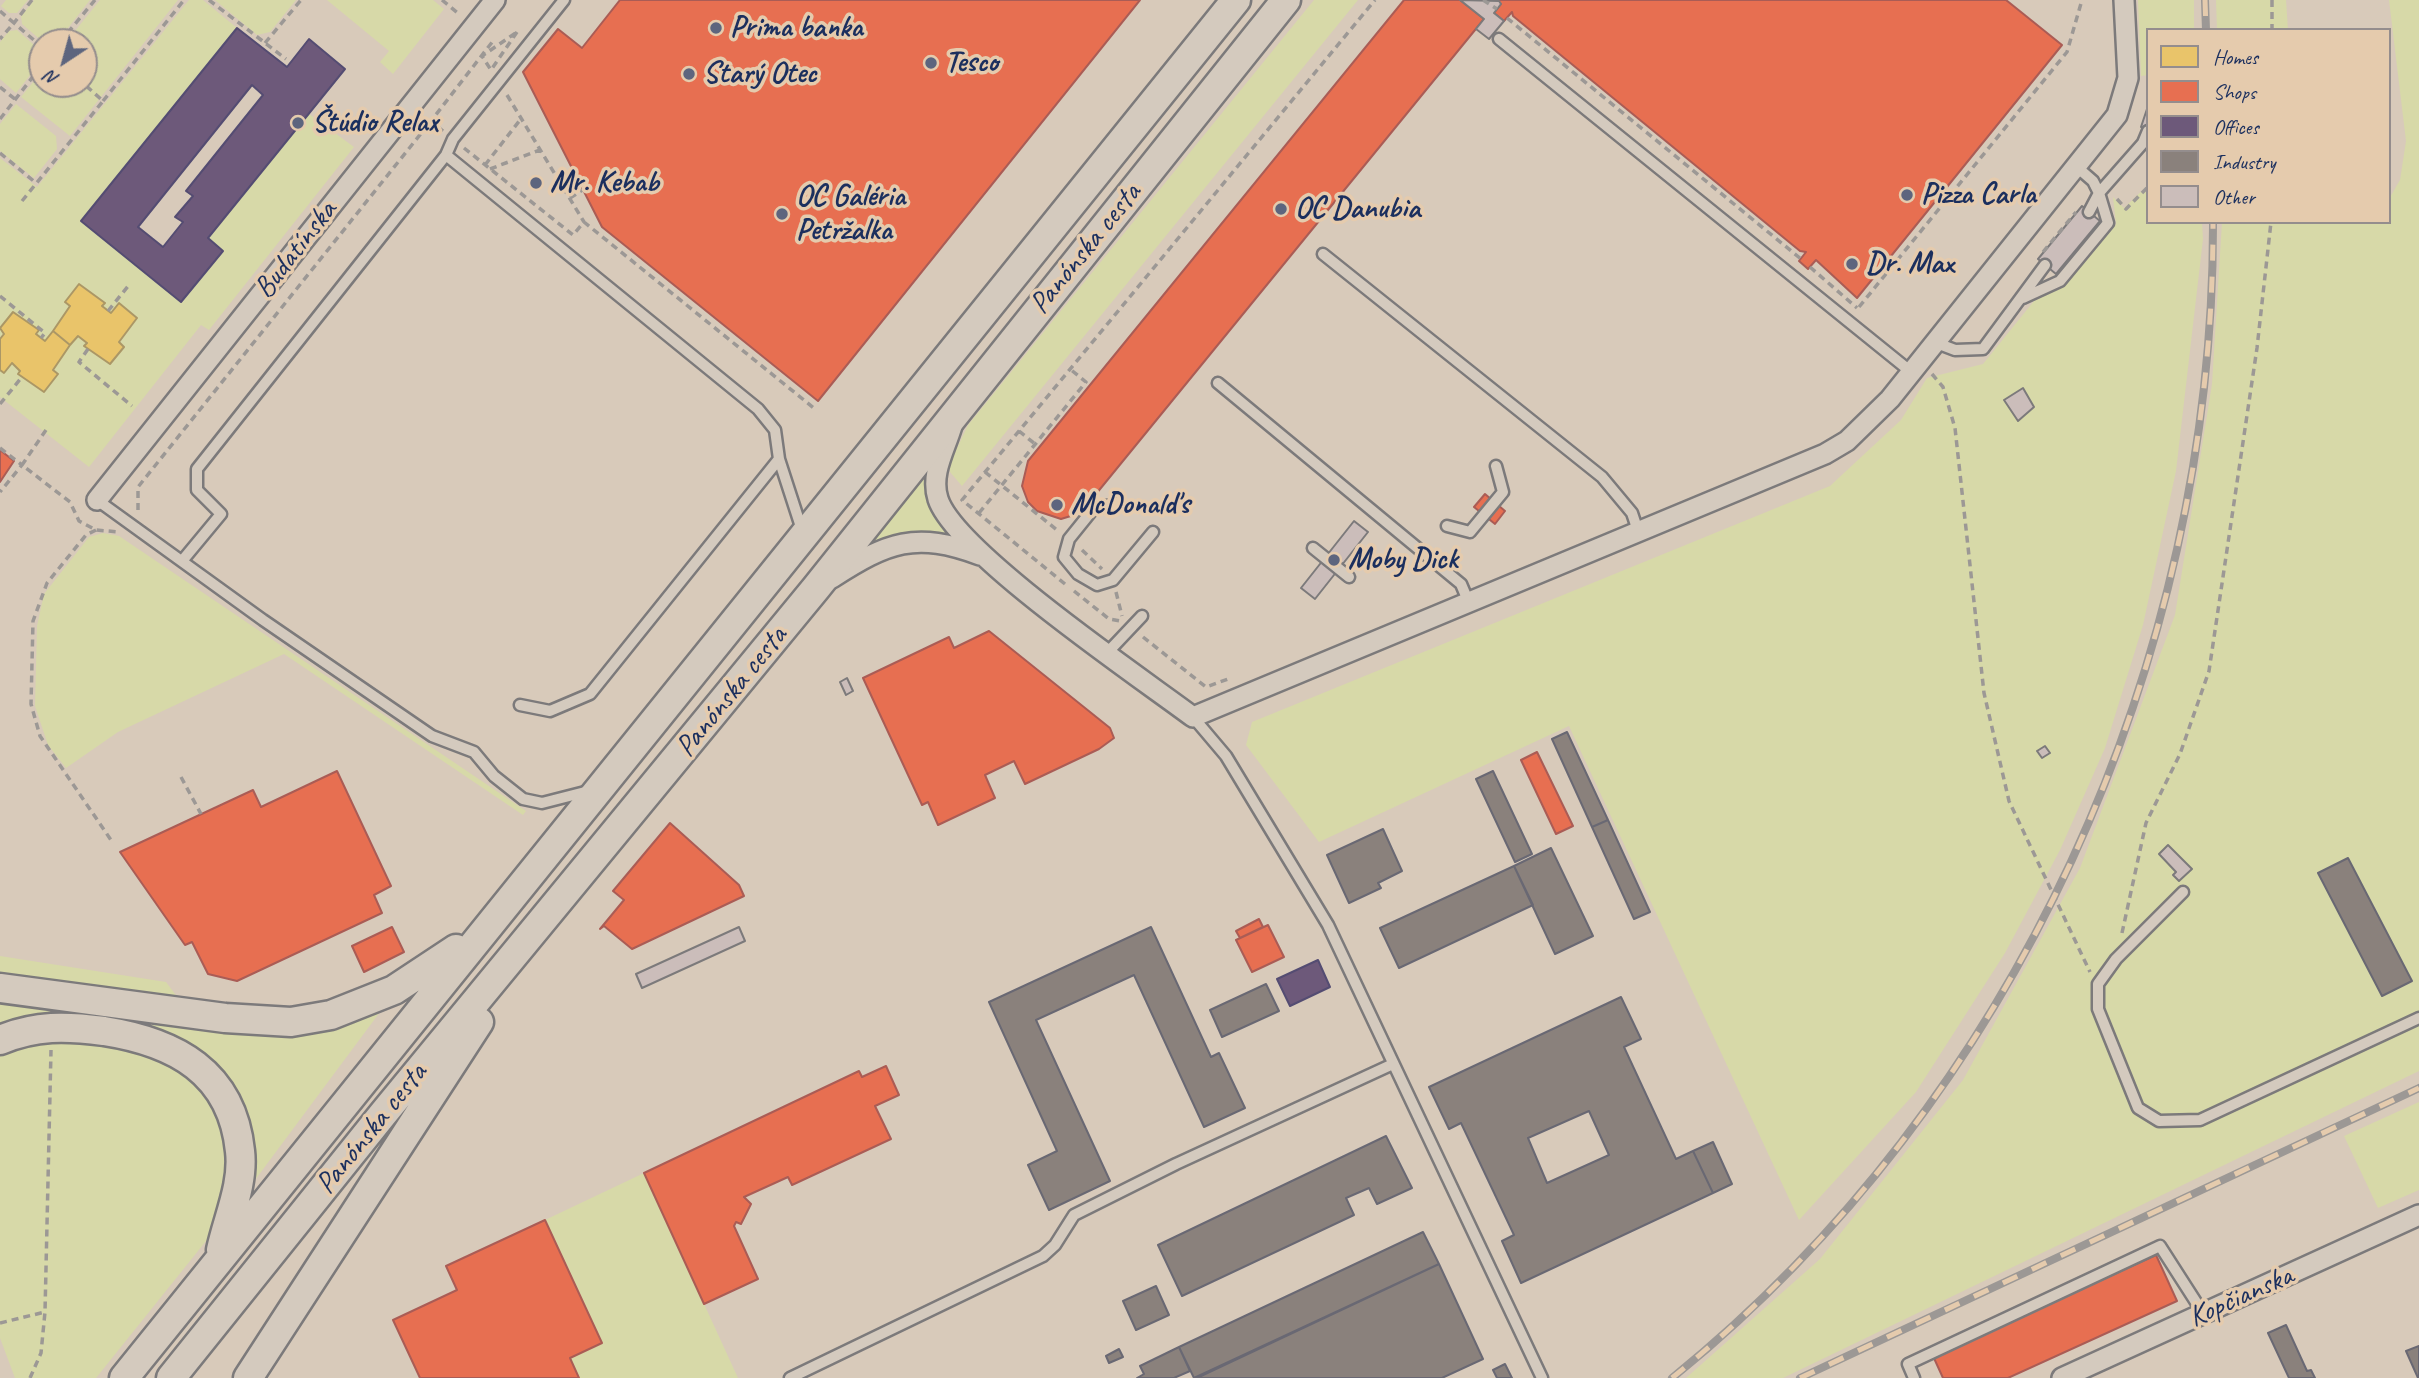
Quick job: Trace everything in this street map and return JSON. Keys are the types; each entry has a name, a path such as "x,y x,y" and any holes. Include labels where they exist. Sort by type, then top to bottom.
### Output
{"main road":[{"name":"Panónska cesta","path":"124,1378 1236,0"},
{"name":"Panónska cesta","path":"171,1378 383,1114 540,927 816,588 1286,0"},
{"path":"0,988 268,1023 300,1021 354,1008 403,986 486,927"},
{"path":"247,1378 540,927"},
{"path":"0,1041 52,1026 120,1034 162,1044 196,1065 219,1091 233,1118 241,1164 235,1201 218,1261"}],"street":[{"name":"Budatínska","path":"97,500 495,0"},
{"path":"956,413 938,465 936,491 944,512 982,555 1194,718 1825,454 1847,441 1890,399 2106,132 2124,96 2128,59 2124,0"},
{"path":"816,588 867,555 901,542 944,543 982,555"},
{"name":"Kopčianska","path":"2063,1378 2419,1216"}],"lane":[{"path":"182,561 221,514 197,490 197,469 446,155 453,139 564,0"},
{"path":"1499,39 1915,365"},
{"path":"2089,212 2099,193 2143,143 2146,136"},
{"path":"446,155 758,408 775,430 779,459 803,534"},
{"path":"2023,298 2060,281 2108,223 2093,181 2077,168"},
{"path":"1323,254 1602,477 1632,513 1638,531"},
{"path":"1934,342 1955,350 1983,349 2045,265"},
{"path":"1218,383 1461,584 1469,603"},
{"path":"520,705 550,711 590,694 779,459"},
{"path":"1447,527 1470,531 1503,492 1496,466"},
{"path":"97,500 432,736 474,752 494,776 530,802 548,802 597,789"},
{"path":"1119,504 1094,508 1069,539 1064,553 1066,562 1086,580 1102,585 1113,580 1153,532"},
{"path":"1313,548 1349,577"},
{"path":"1107,653 1142,616"},
{"path":"1194,718 1226,756 1328,925 1542,1378"},
{"path":"2183,892 2116,959 2098,984 2098,1009 2138,1108 2160,1121 2200,1121 2419,1018"},
{"path":"790,1378 1043,1256 1055,1245 1074,1215 1176,1164 1392,1064"},
{"path":"1914,1378 1908,1364 2160,1246 2203,1313"}],"path":[{"path":"0,39 32,0"},
{"path":"72,28 95,0"},
{"path":"22,201 184,0"},
{"path":"209,0 286,59"},
{"path":"265,43 301,0"},
{"path":"442,0 461,16"},
{"path":"1233,677 1206,687 1124,622 1110,619 962,500 1375,0"},
{"path":"1483,0 1497,9"},
{"path":"1858,307 2067,52 2082,0"},
{"path":"2272,0 2272,28"},
{"path":"0,11 28,35"},
{"path":"1507,18 1801,259"},
{"path":"517,32 491,69 482,55 509,38 517,32"},
{"path":"437,126 431,121 493,41"},
{"path":"0,119 28,84"},
{"path":"0,87 16,100"},
{"path":"503,89 584,222 815,409"},
{"path":"98,97 103,101"},
{"path":"485,164 521,119"},
{"path":"462,146 573,235 584,222"},
{"path":"490,169 540,150"},
{"path":"0,153 36,183"},
{"path":"570,198 584,189"},
{"path":"2099,193 2115,196 2126,209 2146,189"},
{"path":"2116,959 2146,823 2180,754 2209,671 2250,399 2271,224"},
{"path":"108,311 129,285"},
{"path":"0,296 45,333 41,338"},
{"path":"88,349 79,362 132,406"},
{"path":"1915,365 1943,387 1955,428 1983,693 2009,801 2081,959 2098,984"},
{"path":"979,513 1086,382 1070,369"},
{"path":"0,404 22,377"},
{"path":"1019,431 1035,444"},
{"path":"0,448 22,466 0,492"},
{"path":"985,472 1069,539"},
{"path":"96,530 86,535 47,583 33,621 31,704 40,736 111,840"},
{"path":"181,777 201,814"},
{"path":"30,1378 41,1353 45,1312 52,1026"},
{"path":"0,1324 45,1312"}],"green space":[{"path":"6,0 28,0 17,13 9,13 1,6"},
{"path":"34,0 90,0 68,28 28,29 22,24 21,16"},
{"path":"100,0 178,0 70,136 21,97 28,88 28,98 98,98 98,28 77,28"},
{"path":"189,0 203,0 237,28 81,221 182,302 223,251 208,238 309,114 354,147 209,330 201,325 89,467 0,397 0,158 37,187"},
{"path":"215,0 296,0 270,32 257,35"},
{"path":"327,0 433,0 444,9 393,74 380,62 389,51"},
{"path":"1314,0 1358,0 962,486 950,472 949,465 968,425"},
{"path":"2138,0 2194,0 2194,28 2146,28 2146,75 2141,76"},
{"path":"2216,0 2286,0 2288,28 2217,28"},
{"path":"2389,0 2419,0 2419,1071 1783,1378 1686,1378 1820,1259 1963,1080 2080,868 2175,615 2212,384 2222,224 2391,224 2391,196 2400,180 2406,141"},
{"path":"17,30 28,40 28,78 16,93 0,79 0,42 9,31"},
{"path":"16,104 56,136 57,149 34,178 0,151 0,124"},
{"path":"2146,187 2146,224 2202,224 2203,239 2176,471 2143,625 2105,748 2060,850 2005,953 1916,1092 1799,1220 1569,726 1319,842 1246,745 1252,722 1830,486 1901,420 1927,378 1983,364 2034,301 2064,286 2116,224 2113,197 2124,208"},
{"path":"933,468 958,541 935,533 912,532 890,536 867,545"},
{"path":"103,533 119,536 526,811 523,815 284,654 118,732 66,768 48,745 35,706 37,626 44,594 89,537"},
{"path":"0,956 166,982 178,998 0,972"},
{"path":"0,999 188,1026 383,1008 255,1180 96,1378 15,1378 0,1338"},
{"path":"2419,1102 2419,1190 2378,1208 2344,1136"},
{"path":"644,1173 738,1378 579,1378 570,1358 602,1342 545,1220"}],"building: Homes":[{"path":"79,284 105,303 102,306 111,313 119,303 137,318 119,342 124,347 110,364 84,346 87,343 78,336 70,345 53,331 70,306 65,302"},
{"path":"13,312 39,330 36,334 45,341 53,331 70,345 53,370 58,374 44,392 18,374 20,371 12,363 4,373 0,370 0,339 4,334 0,328"}],"building: Shops":[{"name":"OC Galéria Petržalka","path":"620,0 1140,0 818,401 602,227 523,72 558,29 582,48"},
{"path":"1404,0 1460,0 1484,19 1087,505 1074,515 1061,519 1037,511 1028,502 1022,486 1028,461"},
{"path":"1492,0 2006,0 2062,45 1857,298 1816,260 1808,269 1799,261 1806,252 1800,251 1513,16 1512,12 1504,21 1494,13 1501,4"},
{"path":"0,450 14,461 0,482"},
{"path":"1485,494 1505,511 1495,524 1474,507"},
{"path":"989,631 1110,728 1114,738 1099,749 1025,784 1014,761 985,775 995,798 938,825 928,802 922,805 863,678 949,637 954,648"},
{"path":"1537,752 1573,826 1556,834 1521,760"},
{"path":"337,771 391,886 374,895 382,913 237,981 208,974 192,942 185,945 120,852 253,790 261,807"},
{"path":"670,823 739,885 744,896 632,949 604,926 600,929 624,900 613,891"},
{"path":"1259,919 1263,927 1240,938 1236,931"},
{"path":"1268,925 1284,957 1252,972 1236,940"},
{"path":"392,927 404,952 364,972 352,946"},
{"path":"886,1066 899,1095 875,1106 891,1139 792,1185 788,1177 744,1197 751,1204 741,1224 736,1222 734,1226 758,1279 704,1304 644,1173 859,1071 862,1077"},
{"path":"545,1220 602,1343 570,1358 579,1378 420,1378 393,1320 457,1290 446,1266"},
{"path":"2156,1255 2177,1301 2008,1378 1943,1378 1933,1356"}],"building: Offices":[{"path":"237,28 287,67 309,39 345,69 208,238 223,251 181,302 81,221","holes":["252,85 263,95 186,191 193,196 175,217 183,222 163,247 138,227"]},
{"path":"1318,960 1330,987 1290,1006 1277,979"}],"building: Industry":[{"path":"1567,732 1608,820 1592,827 1552,739"},
{"path":"1493,771 1532,854 1515,862 1476,779"},
{"path":"1608,820 1650,912 1634,919 1592,827"},
{"path":"1383,829 1402,871 1378,883 1381,888 1349,903 1327,855"},
{"path":"1551,848 1593,936 1555,954 1514,866"},
{"path":"2348,858 2412,981 2382,996 2318,873"},
{"path":"1514,866 1533,905 1399,968 1380,928"},
{"path":"1151,927 1211,1057 1219,1053 1245,1108 1204,1127 1134,975 1036,1020 1110,1181 1049,1210 1028,1165 1057,1151 989,1002"},
{"path":"1266,984 1279,1011 1222,1037 1210,1010"},
{"path":"1621,997 1641,1039 1624,1047 1676,1159 1693,1151 1713,1193 1521,1283 1502,1241 1514,1235 1461,1123 1449,1129 1429,1087","holes":["1589,1111 1609,1155 1547,1183 1528,1138"]},
{"path":"1386,1136 1412,1188 1377,1204 1369,1188 1346,1198 1354,1215 1182,1296 1158,1245"},
{"path":"1713,1142 1732,1184 1713,1193 1693,1151"},
{"path":"1423,1232 1439,1264 1194,1378 1179,1347"},
{"path":"1439,1264 1483,1359 1442,1378 1197,1378"},
{"path":"1156,1286 1169,1315 1136,1330 1123,1301"},
{"path":"2286,1325 2307,1371 2311,1370 2315,1378 2289,1378 2268,1333"},
{"path":"2419,1346 2419,1378 2418,1378 2406,1351"},
{"path":"1179,1347 1190,1371 1174,1378 1137,1378 1144,1374 1140,1366"},
{"path":"1119,1349 1123,1357 1109,1363 1106,1356"},
{"path":"1505,1364 1512,1378 1497,1378 1493,1370"}],"building: Other":[{"path":"1460,0 1499,1 1501,4 1494,13 1504,21 1489,39 1476,29 1484,19"},
{"path":"2146,112 2146,128 2141,127"},
{"path":"2082,206 2100,221 2056,274 2038,259"},
{"path":"2023,388 2034,407 2018,421 2004,400"},
{"name":"Moby Dick","path":"1354,521 1368,532 1315,599 1301,588"},
{"path":"847,678 853,691 846,695 840,682"},
{"path":"2045,746 2050,753 2042,758 2037,751"},
{"path":"2168,845 2192,869 2179,881 2173,875 2176,872 2159,854"},
{"path":"739,927 745,941 642,988 636,974"}],"railway":[{"path":"2205,0 2206,28"},
{"path":"1672,1378 1794,1267 1901,1142 1994,1006 2072,861 2133,708 2177,549 2204,386 2213,224"},
{"path":"1800,1378 2419,1088"}],"place":[{"name":"Prima banka","path":"716,28"},
{"name":"Tesco","path":"931,63"},
{"name":"Starý Otec","path":"689,74"},
{"name":"Štúdio Relax","path":"298,123"},
{"name":"Mr. Kebab","path":"536,183"},
{"name":"Pizza Carla","path":"1907,195"},
{"name":"OC Danubia","path":"1281,209"},
{"name":"OC Galéria Petržalka","path":"782,214"},
{"name":"Dr. Max","path":"1852,264"},
{"name":"McDonald's","path":"1057,505"},
{"name":"Moby Dick","path":"1334,560"}]}
